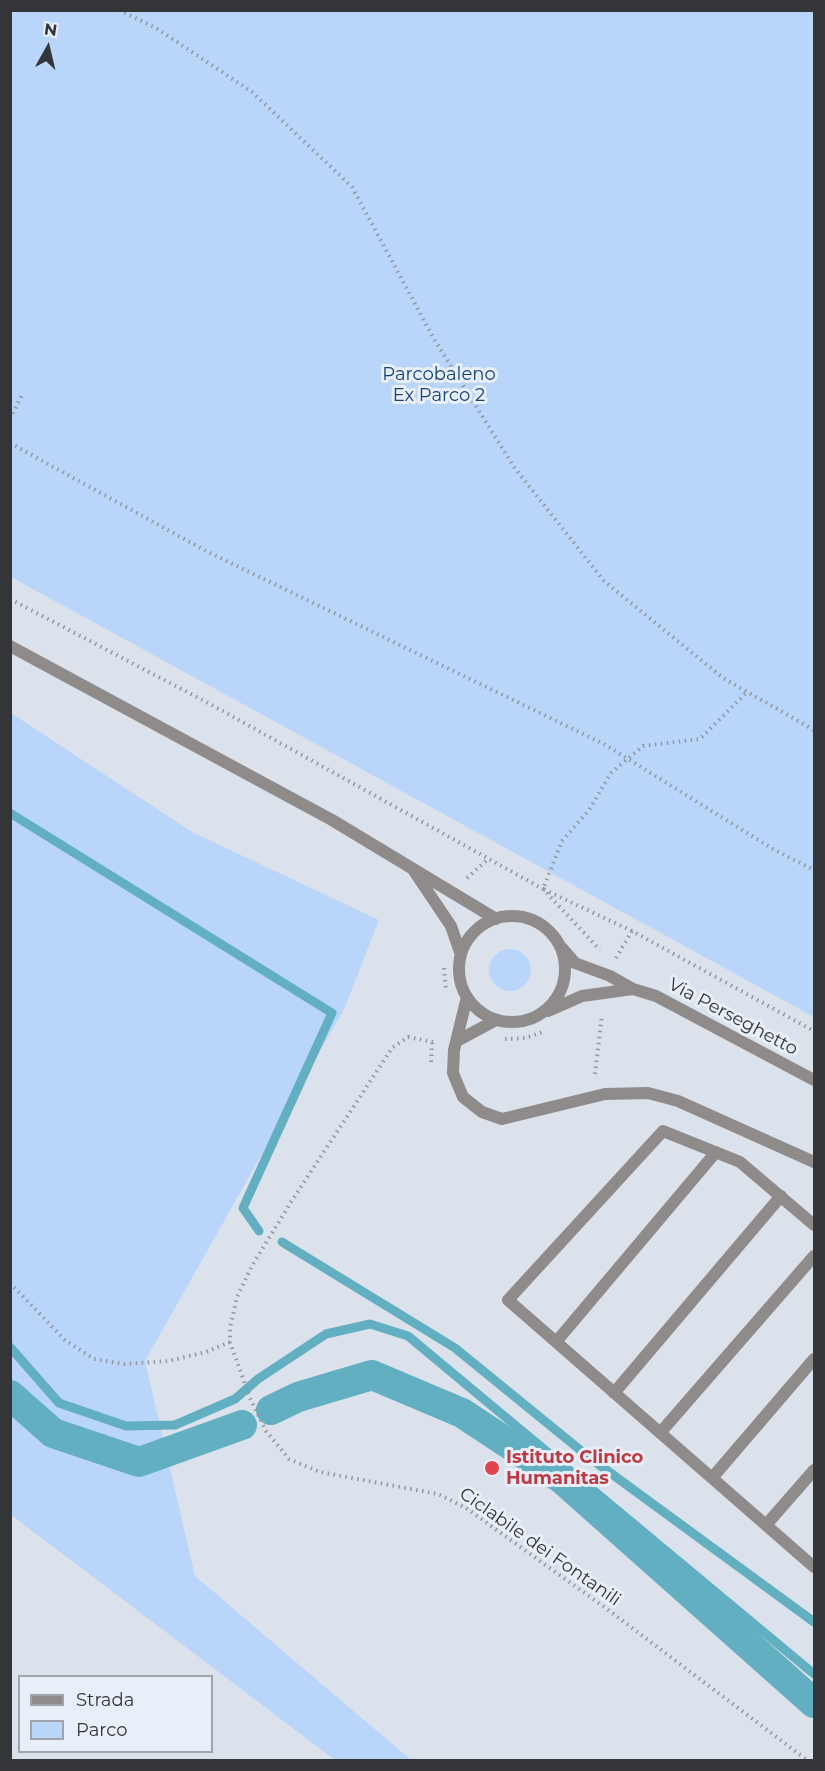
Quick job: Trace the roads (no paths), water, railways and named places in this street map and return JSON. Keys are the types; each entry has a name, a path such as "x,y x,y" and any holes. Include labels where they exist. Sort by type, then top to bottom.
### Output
{"street":[{"path":"10,646 332,820 496,919"},
{"path":"411,867 451,926 461,955 460,980 467,997 480,1011 496,1020 515,1022 539,1015 582,996 633,989"},
{"path":"461,955 473,934 496,919 521,917 531,920 552,934 560,946 564,961 564,979 558,996 539,1015"},
{"name":"Via Perseghetto","path":"560,946 575,963 610,976 633,989 681,1009 814,1080"},
{"path":"467,997 457,1041 453,1073 463,1097 482,1112 502,1119 605,1094 648,1094 678,1101 814,1162"},
{"path":"457,1041 496,1020"},
{"path":"814,1225 740,1162 663,1131 508,1300 814,1567"},
{"path":"556,1342 716,1152"},
{"path":"614,1393 781,1196"},
{"path":"660,1432 814,1256"},
{"path":"712,1478 814,1359"},
{"path":"766,1525 814,1470"}],"waterway":[{"path":"10,813 332,1013 243,1208 259,1231"},
{"path":"282,1242 455,1348 590,1458 814,1622"},
{"path":"10,1347 59,1403 126,1426 175,1425 235,1399 258,1379 326,1334 370,1324 408,1336 814,1674"},
{"path":"271,1410 298,1397 372,1375 462,1413 562,1479 814,1703"},
{"path":"10,1395 53,1433 139,1462 242,1425"}],"place":[{"name":"Istituto Clinico Humanitas","path":"492,1468"}],"park label":[{"name":"Parcobaleno Ex Parco 2","path":"439,385"}]}
